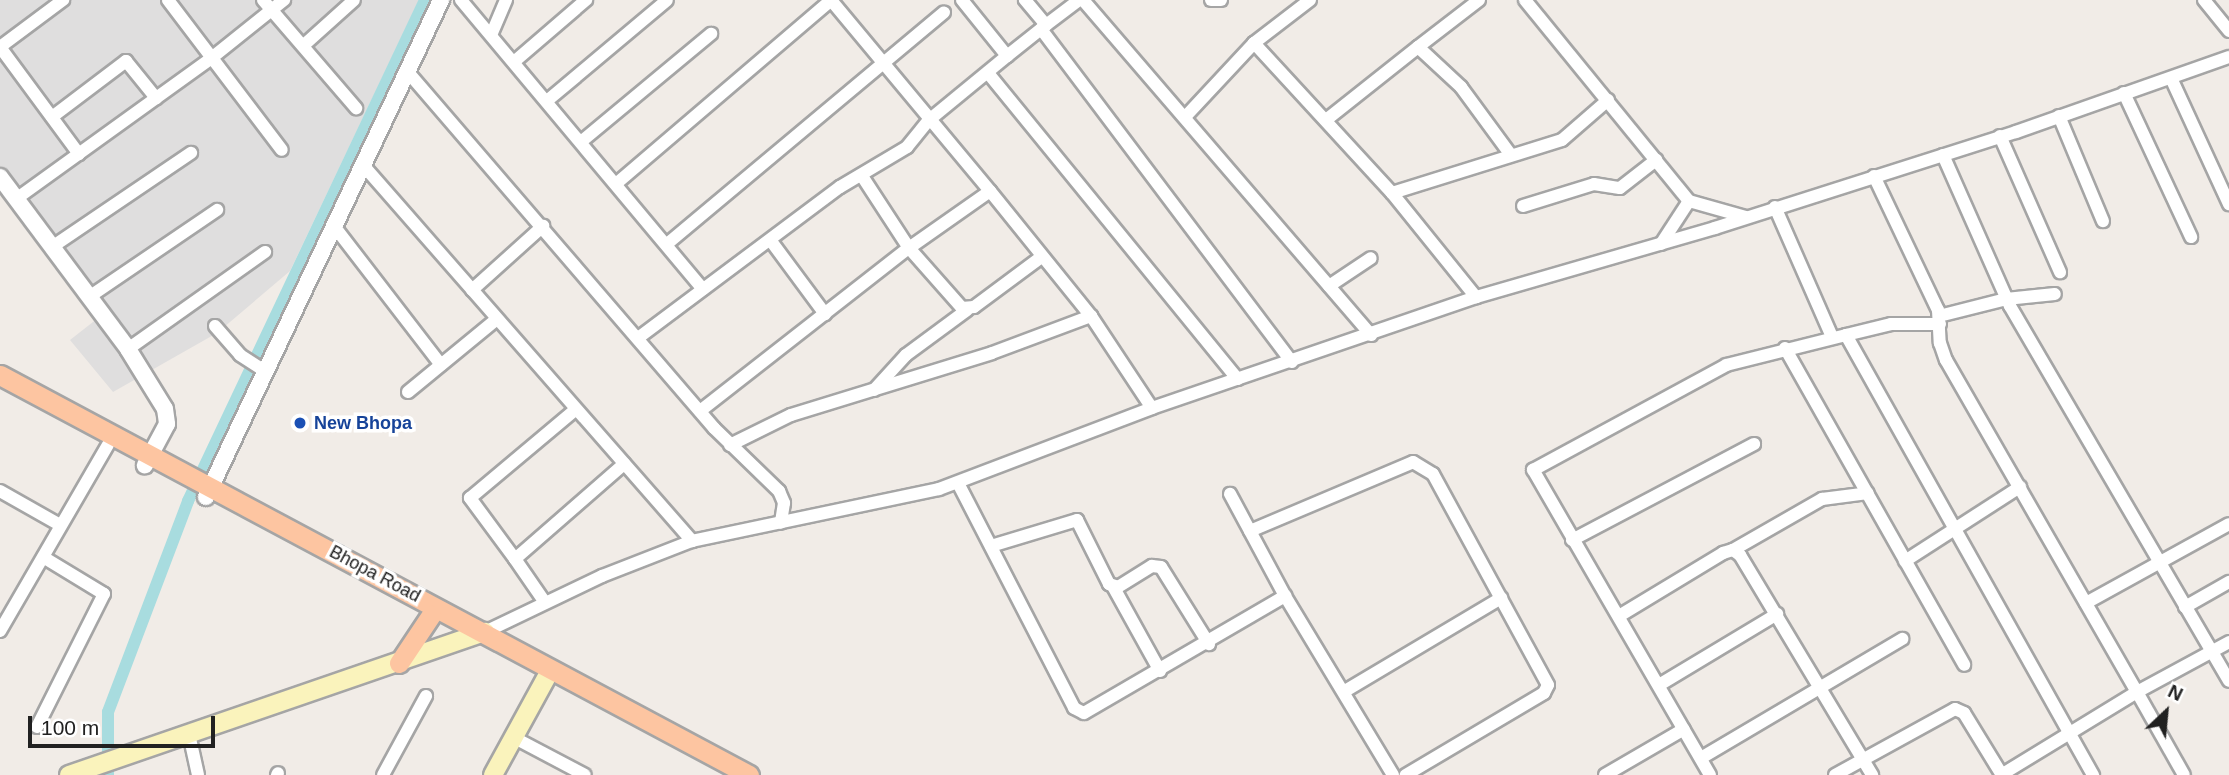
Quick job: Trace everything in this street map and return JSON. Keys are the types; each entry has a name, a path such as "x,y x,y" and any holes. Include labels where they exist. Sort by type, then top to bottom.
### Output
{"main road":[{"name":"Bhopa Road","path":"0,375 147,461 480,635 722,775"},
{"name":"Bhopa Road","path":"0,387 108,445 147,461"},
{"name":"Bhopa Road","path":"198,487 431,615 480,635"},
{"path":"399,663 431,615"},
{"path":"69,775 480,635"},
{"name":"Bhopa Road","path":"547,675 749,775"},
{"path":"493,775 547,675"}],"street":[{"path":"63,0 0,47 79,154"},
{"path":"168,0 214,56 282,150"},
{"path":"16,199 214,56 267,5 284,0"},
{"path":"304,45 354,0"},
{"path":"198,487 258,367 334,226 441,0"},
{"path":"461,0 492,33 704,289"},
{"path":"492,33 506,0"},
{"path":"515,61 586,0"},
{"path":"548,100 667,0"},
{"path":"617,183 831,0 990,191 1040,258 1091,316 1152,408"},
{"path":"962,0 1007,56"},
{"path":"1025,0 1292,362"},
{"path":"638,338 906,147 929,120 1043,27 1081,0 1186,116 1371,335"},
{"path":"1211,0 1221,0"},
{"path":"1186,116 1255,43 1310,0"},
{"path":"1326,120 1479,0"},
{"path":"1525,0 1689,201 1746,217"},
{"path":"2204,0 2229,31"},
{"path":"267,5 356,108"},
{"path":"667,244 944,12"},
{"path":"582,141 711,34"},
{"path":"1255,43 1392,193 1476,297"},
{"path":"1418,47 1461,86 1511,155"},
{"path":"480,635 544,601 692,541 958,483 1152,408 1476,297 1661,244 1943,155 2229,57"},
{"path":"52,117 126,61 156,98"},
{"path":"407,71 544,226 699,411 730,445 779,491 784,503 781,523"},
{"path":"988,73 1238,379"},
{"path":"2171,78 2229,204"},
{"path":"2124,93 2191,237"},
{"path":"1392,193 1566,138 1608,100"},
{"path":"2059,116 2103,221"},
{"path":"2000,136 2060,272"},
{"path":"52,247 191,153"},
{"path":"1943,155 2006,299 2229,681"},
{"path":"1523,206 1594,184 1620,188 1656,160"},
{"path":"363,165 692,541"},
{"path":"862,176 909,248 967,310"},
{"path":"1874,176 1939,320 1946,360 2184,775"},
{"path":"0,177 128,349 167,417 147,461"},
{"path":"699,411 909,248 990,191"},
{"path":"1661,244 1689,201"},
{"path":"1775,207 1832,337"},
{"path":"89,297 217,210"},
{"path":"334,226 440,365"},
{"path":"472,289 544,226"},
{"path":"771,242 825,314"},
{"path":"128,349 265,252"},
{"path":"873,390 893,366 1040,258"},
{"path":"1329,286 1371,258"},
{"path":"1710,775 1619,616 1534,476 1536,465 1727,365 1785,348 1891,324 1939,320 2006,299 2055,294"},
{"path":"730,445 779,420 992,353 1091,316"},
{"path":"408,393 497,319"},
{"path":"215,326 258,367"},
{"path":"1846,335 2093,775"},
{"path":"1785,348 1964,665"},
{"path":"544,601 470,498 576,409"},
{"path":"1572,540 1754,444"},
{"path":"0,631 108,445"},
{"path":"1250,531 1396,467 1421,463 1433,474 1548,689 1406,775"},
{"path":"515,559 624,464"},
{"path":"958,483 992,546 1020,609 1080,712 1209,644 1285,596"},
{"path":"1905,561 1956,531 2020,487"},
{"path":"0,491 60,525"},
{"path":"1230,494 1285,596 1345,691 1393,775"},
{"path":"1619,616 1822,499 1868,494"},
{"path":"992,546 1077,520 1160,671"},
{"path":"2085,603 2229,524"},
{"path":"1733,550 1751,568 1817,686 1872,775"},
{"path":"37,727 104,594 43,557"},
{"path":"1114,588 1152,566 1161,567 1209,644"},
{"path":"2185,607 2229,582"},
{"path":"1345,691 1501,598"},
{"path":"1659,685 1777,614"},
{"path":"1701,758 1817,686 1902,639"},
{"path":"1835,775 1955,709 1964,713 2002,775 2137,692 2229,642"},
{"path":"383,775 426,696"},
{"path":"1605,775 1684,729"},
{"path":"188,734 198,775"},
{"path":"513,737 585,775"}],"shaded area":[{"path":"0,0 419,0 290,271 217,333 113,392 70,340 107,311 0,172"}],"waterway":[{"path":"108,775 108,712 188,501 425,0"}],"place":[{"name":"New Bhopa","path":"300,423"}]}
